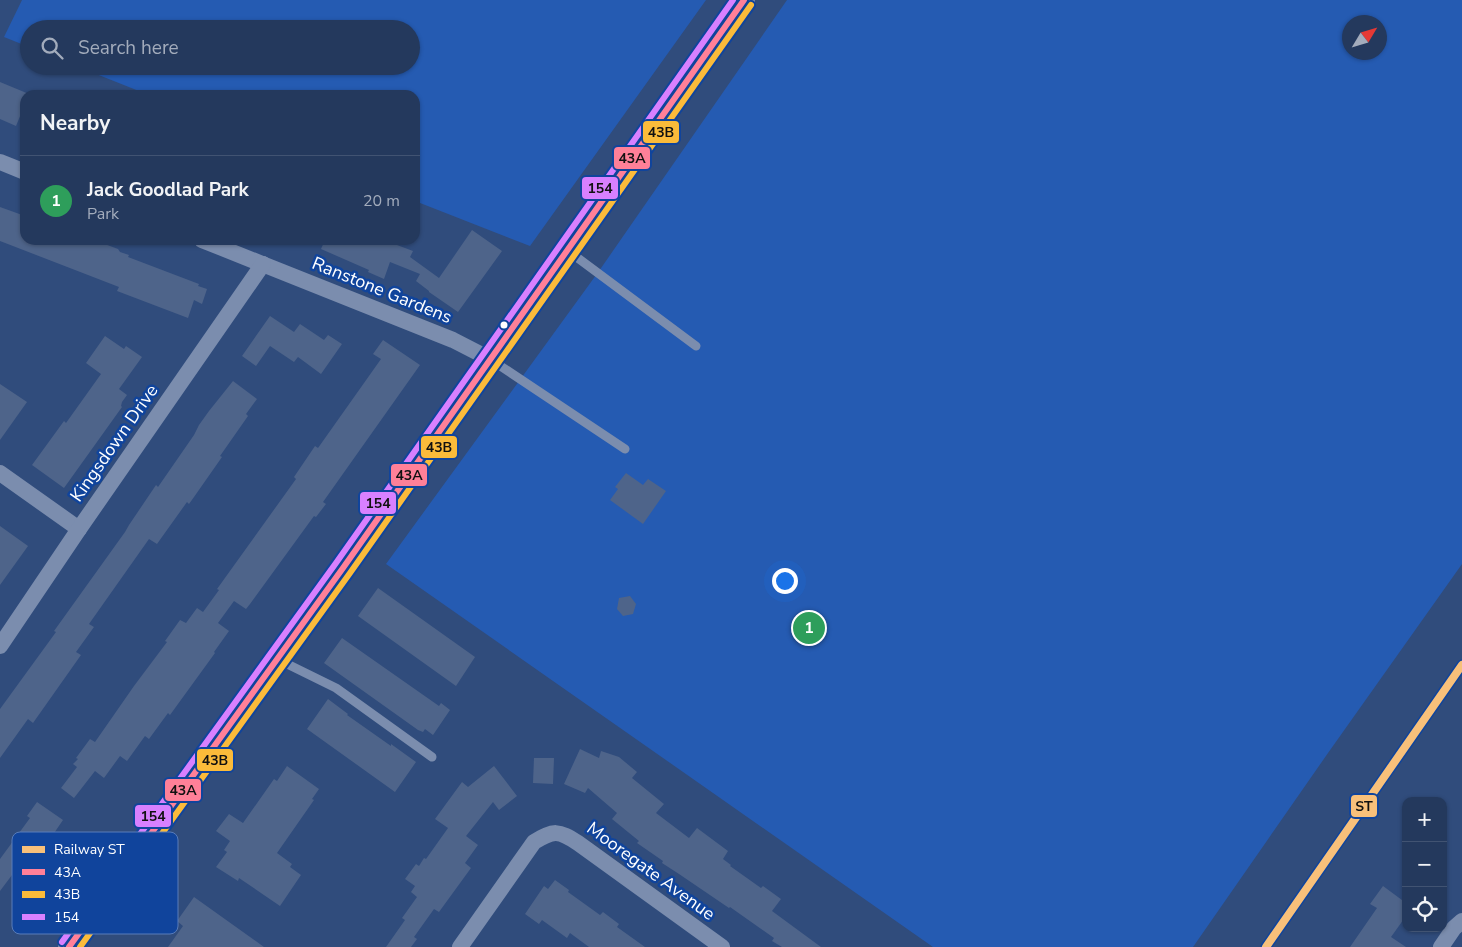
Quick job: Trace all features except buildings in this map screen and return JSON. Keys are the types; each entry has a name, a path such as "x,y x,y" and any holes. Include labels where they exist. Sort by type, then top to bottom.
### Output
{"main road":[{"path":"152,832 277,659 744,0"},
{"path":"69,947 78,934"}],"street":[{"path":"0,162 20,170"},
{"name":"Ranstone Gardens","path":"215,245 453,340 490,359"},
{"name":"Kingsdown Drive","path":"0,646 263,264"},
{"path":"0,473 79,529"},
{"name":"Mooregate Avenue","path":"460,947 534,842 549,834 565,834 722,947"},
{"path":"1441,947 1462,920"}],"lane":[{"path":"566,250 696,346"},
{"path":"490,359 625,449"},
{"path":"277,659 336,688 432,758"}],"shaded area":[{"path":"22,0 706,0 530,246 420,203 420,90 136,90 99,75 420,75 420,20 20,20 20,43 4,37"},
{"path":"787,0 1462,0 1462,564 1193,947 933,947 386,564 599,271"}],"rail line":[{"name":"ST","path":"1266,947 1462,665"}],"transit line":[{"name":"154","path":"142,832 336,563 733,0"},
{"name":"43A","path":"152,832 343,568 744,0"},
{"name":"43B","path":"163,832 350,573 751,5"},
{"name":"154","path":"62,942 68,934"},
{"name":"43A","path":"69,947 78,934"},
{"name":"43B","path":"80,947 89,934"}],"place":[{"name":"Jack Goodlad Park","path":"809,628"}]}
